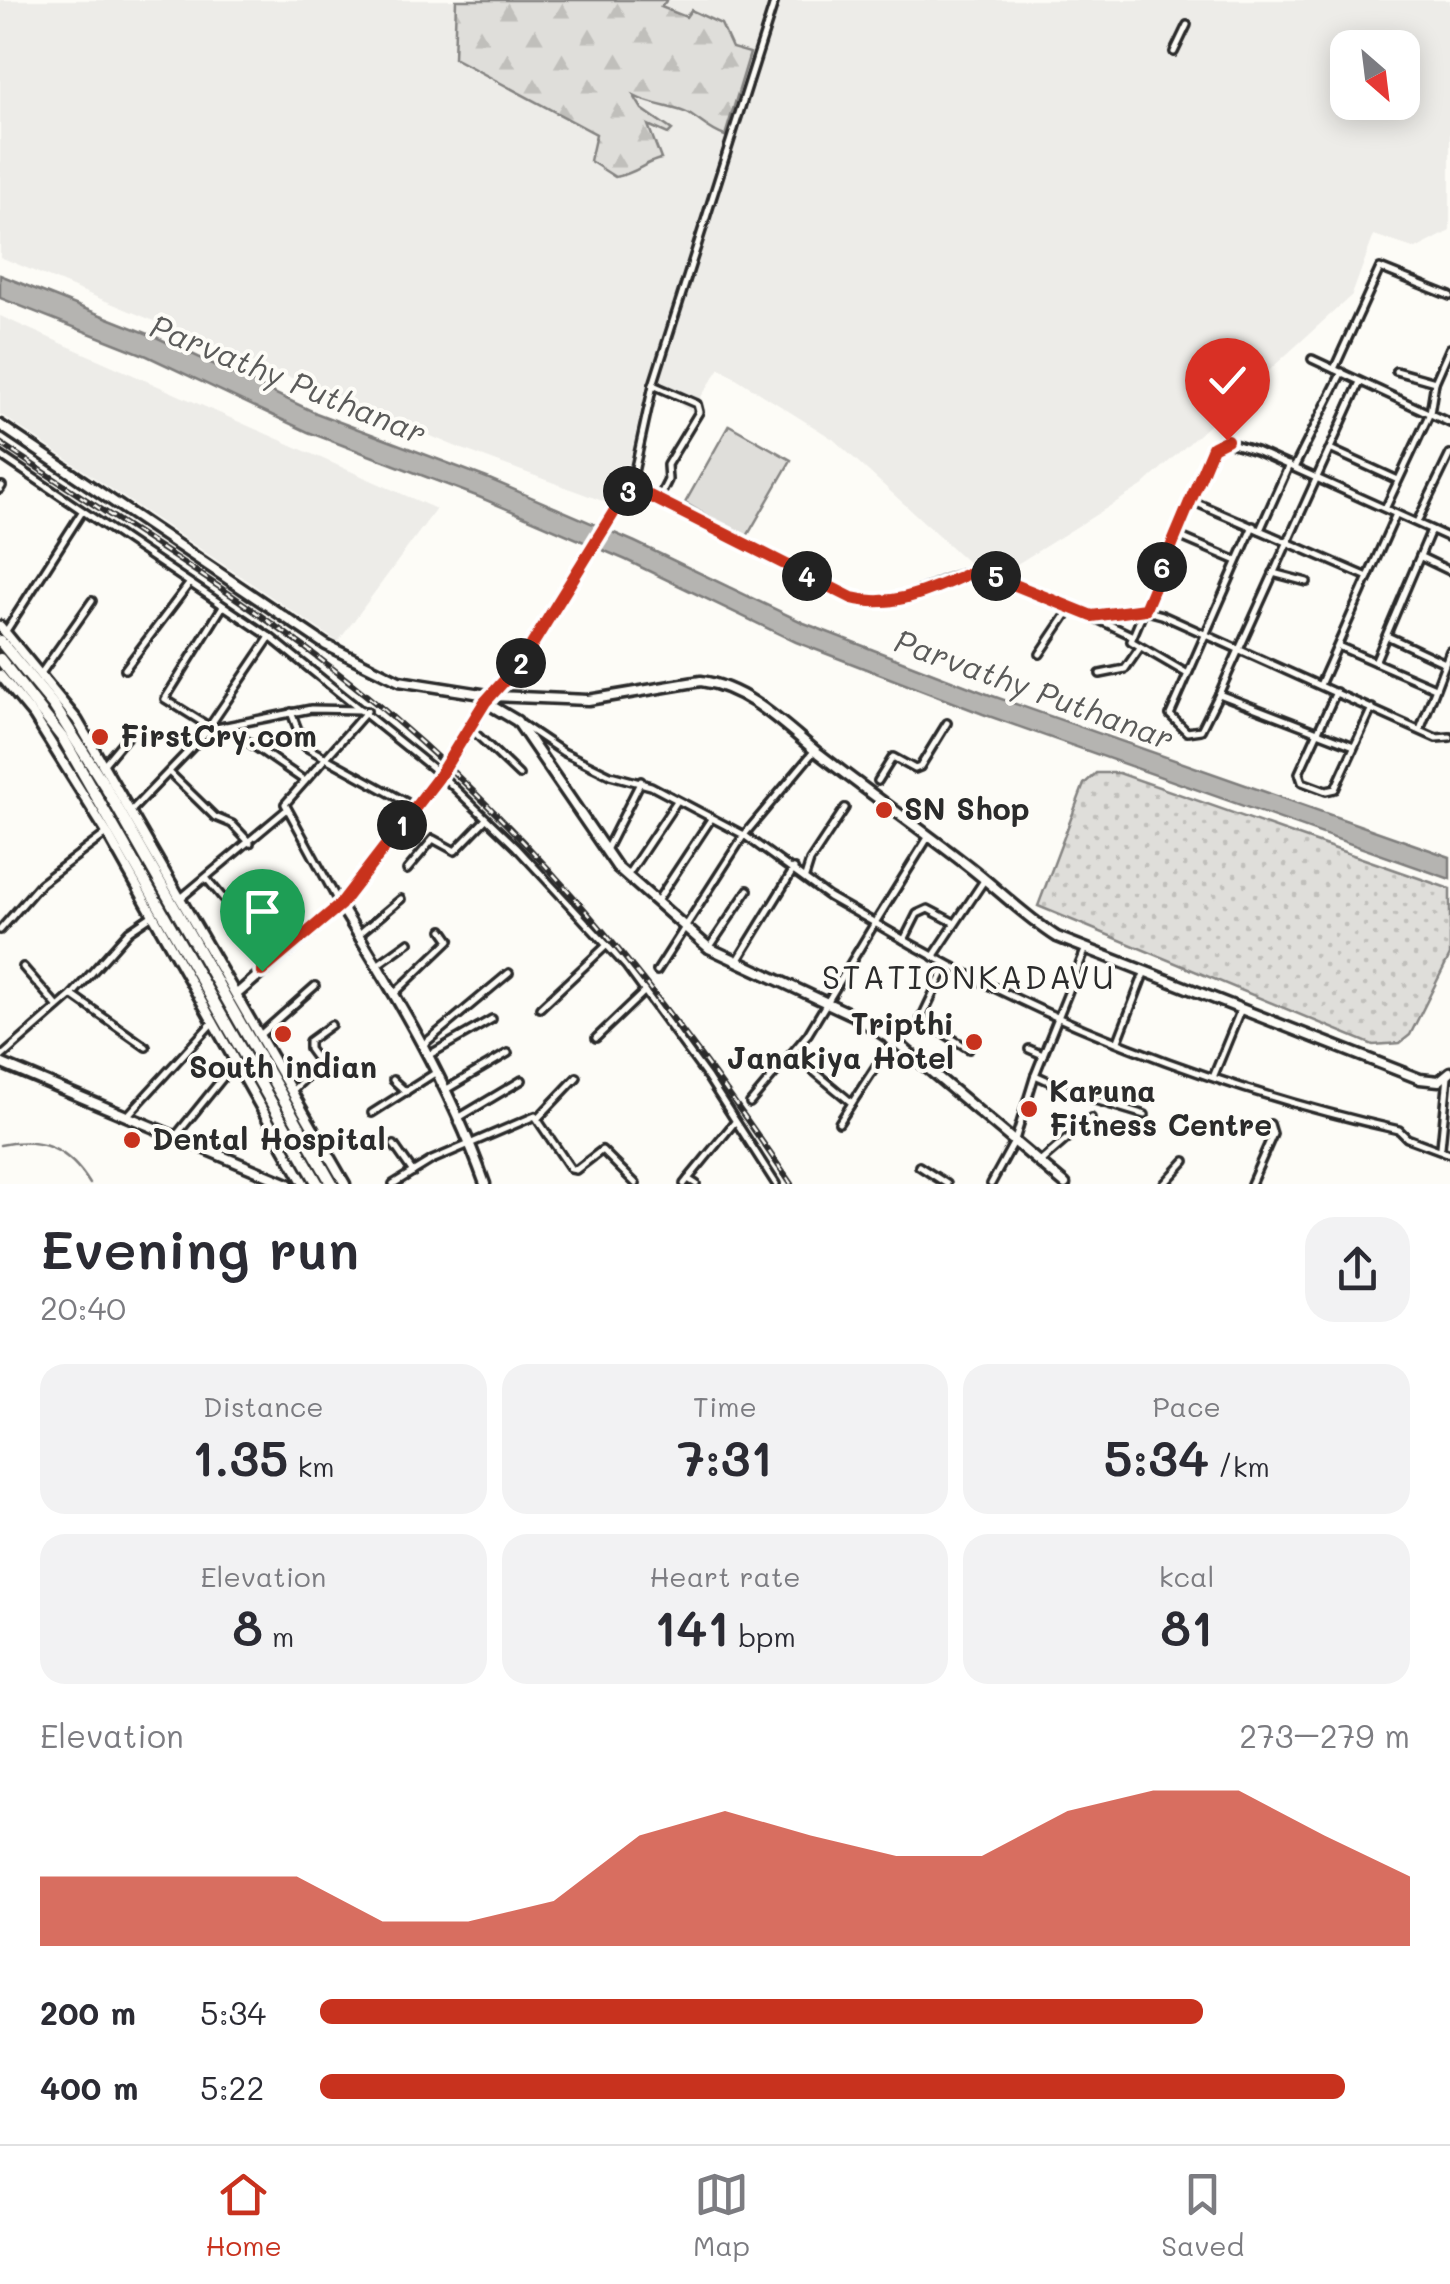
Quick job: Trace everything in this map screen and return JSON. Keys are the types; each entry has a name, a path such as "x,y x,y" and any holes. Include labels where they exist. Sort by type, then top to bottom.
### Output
{"highway":[{"path":"2,633 105,786 328,1181"},
{"path":"0,659 43,711 94,790 328,1181"}],"main road":[{"path":"0,424 326,645 400,682 489,699 588,700 702,681 716,683 740,694 929,836 985,879 1020,913 1086,948 1420,1079 1434,1082 1449,1078"},
{"path":"2,633 42,672 104,764 260,1034 291,1092 328,1181 345,1184"},
{"path":"0,675 34,716 107,833 304,1184"},
{"path":"489,699 517,721 605,852 709,948 893,1040 1065,1184"},
{"path":"237,994 340,905 416,808 489,699"},
{"path":"340,905 424,1044 460,1117 484,1184"},
{"path":"0,1060 126,1118 288,1184"}],"street":[{"path":"489,699 522,661 630,486 653,385 776,0"},
{"path":"1174,52 1187,25"},
{"path":"1334,368 1380,269 1450,296"},
{"path":"1386,507 1430,413 1434,382 1450,348"},
{"path":"1312,359 1450,423"},
{"path":"1396,370 1434,382"},
{"path":"1342,372 1237,561 1170,715 1177,726 1198,732 1219,694 1360,382"},
{"path":"653,385 696,404 699,412 667,465 668,480 658,500"},
{"path":"1186,673 1131,644 1213,447 1221,440 1386,507 1450,538"},
{"path":"1330,449 1398,480"},
{"path":"1417,522 1450,454"},
{"path":"0,455 270,637 367,711 440,774 607,945 645,991 776,1184"},
{"path":"630,486 852,598 878,605 895,602 978,570 1133,636"},
{"path":"1191,501 1368,577"},
{"path":"2,633 82,512"},
{"path":"1320,685 1396,514"},
{"path":"1375,662 1431,530"},
{"path":"1176,535 1237,561"},
{"path":"1420,556 1450,571"},
{"path":"1273,573 1308,582"},
{"path":"125,669 189,584"},
{"path":"42,672 92,600"},
{"path":"223,606 165,699 209,728 291,712 335,708 367,711"},
{"path":"1040,654 1071,608"},
{"path":"1092,616 1145,609 1447,740"},
{"path":"1387,636 1447,666"},
{"path":"132,810 209,728 270,637"},
{"path":"1338,646 1435,688"},
{"path":"1100,674 1125,669 1139,650"},
{"path":"1420,730 1450,651"},
{"path":"1336,692 1298,778 1326,791 1335,789 1372,708"},
{"path":"1219,694 1354,746"},
{"path":"340,905 285,811 286,801 367,711"},
{"path":"291,712 302,743 416,808"},
{"path":"517,721 610,775 641,781 744,835 932,958 1057,1020 1291,1102 1399,1130 1407,1138 1450,1154"},
{"path":"878,781 893,757 917,768 947,722"},
{"path":"224,726 305,780"},
{"path":"471,729 519,775"},
{"path":"104,764 130,732"},
{"path":"657,970 744,835 815,750"},
{"path":"170,772 214,817 237,827 250,843"},
{"path":"605,852 641,781"},
{"path":"627,876 678,801"},
{"path":"804,877 845,808"},
{"path":"181,898 285,811"},
{"path":"407,870 433,839 455,851 486,819"},
{"path":"657,901 711,819"},
{"path":"0,930 41,884 107,833"},
{"path":"750,1103 793,1054 827,1004 929,836"},
{"path":"736,963 794,870"},
{"path":"207,879 274,960"},
{"path":"932,958 985,879"},
{"path":"709,948 748,890"},
{"path":"358,935 401,898"},
{"path":"904,940 916,914 928,909 953,922"},
{"path":"0,1060 72,995 129,931 154,914"},
{"path":"394,994 450,940 443,930"},
{"path":"377,966 409,942"},
{"path":"540,1008 607,945"},
{"path":"991,1184 1015,1140 1035,1075 1086,948"},
{"path":"946,964 921,1019 970,1049"},
{"path":"23,968 58,1007"},
{"path":"1118,1041 1145,971"},
{"path":"424,1044 508,973"},
{"path":"260,1034 315,986"},
{"path":"596,1038 645,991"},
{"path":"72,995 146,1047"},
{"path":"1214,1074 1241,1009"},
{"path":"429,1055 492,1019"},
{"path":"126,1118 214,1021"},
{"path":"291,1092 320,1064 308,1045 331,1025"},
{"path":"839,1122 893,1040"},
{"path":"1029,1049 1043,1055"},
{"path":"446,1089 508,1053"},
{"path":"793,1054 852,1103"},
{"path":"372,1113 438,1072"},
{"path":"174,1138 225,1075"},
{"path":"1035,1075 1082,1096 1145,1115"},
{"path":"393,1184 470,1142 538,1118 576,1077"},
{"path":"1442,1150 1449,1078"},
{"path":"394,1080 406,1092"},
{"path":"460,1117 522,1080"},
{"path":"538,1118 571,1170 602,1150 636,1184"},
{"path":"1040,1162 1092,1118"},
{"path":"696,1184 686,1181 734,1122"},
{"path":"1251,1184 1273,1134 1270,1124"},
{"path":"394,1145 414,1172"},
{"path":"1164,1184 1185,1161"},
{"path":"920,1166 946,1184"}],"shaded area":[{"path":"0,0 1450,0 1450,231 1416,249 1374,235 1352,295 1142,486 1017,564 972,566 833,439 720,368 691,412 647,382 626,480 608,503 457,447 0,257"},
{"path":"0,275 156,337 316,413 487,478 635,542 804,623 990,695 1450,857 1450,879 983,714 796,642 626,560 479,497 308,432 147,356 0,298"},
{"path":"0,316 436,509 338,642 0,414"}],"green space":[{"path":"456,0 667,0 661,7 686,17 691,10 721,24 732,48 750,53 725,136 689,114 634,96 642,109 672,130 668,134 648,125 661,159 615,177 590,161 596,134 454,58"},
{"path":"729,425 791,460 746,538 685,503"},
{"path":"1096,773 1119,773 1450,889 1450,955 1410,1035 1400,1043 1373,1045 1038,906 1084,784"}],"waterway":[{"path":"0,1145 28,1143 52,1148 72,1162 90,1184"}],"railway":[{"path":"0,443 292,638 444,763 554,875 604,933 700,1055 791,1184"}],"place":[{"name":"FirstCry.com","path":"100,737"},
{"name":"SN Shop","path":"884,810"},
{"name":"South indian","path":"283,1034"},
{"name":"Tripthi Janakiya Hotel","path":"974,1042"},
{"name":"Karuna Fitness Centre","path":"1029,1109"},
{"name":"Dental Hospital","path":"132,1140"}],"district":[{"name":"STATIONKADAVU","path":"969,978"}],"route":[{"path":"262,971 340,905 438,778 485,702 522,661 630,486 852,598 878,605 895,602 984,570 1092,616 1145,609 1213,447 1227,440"}],"water label":[{"name":"Parvathy Puthanar","path":"288,380"},
{"name":"Parvathy Puthanar","path":"1034,690"}]}
